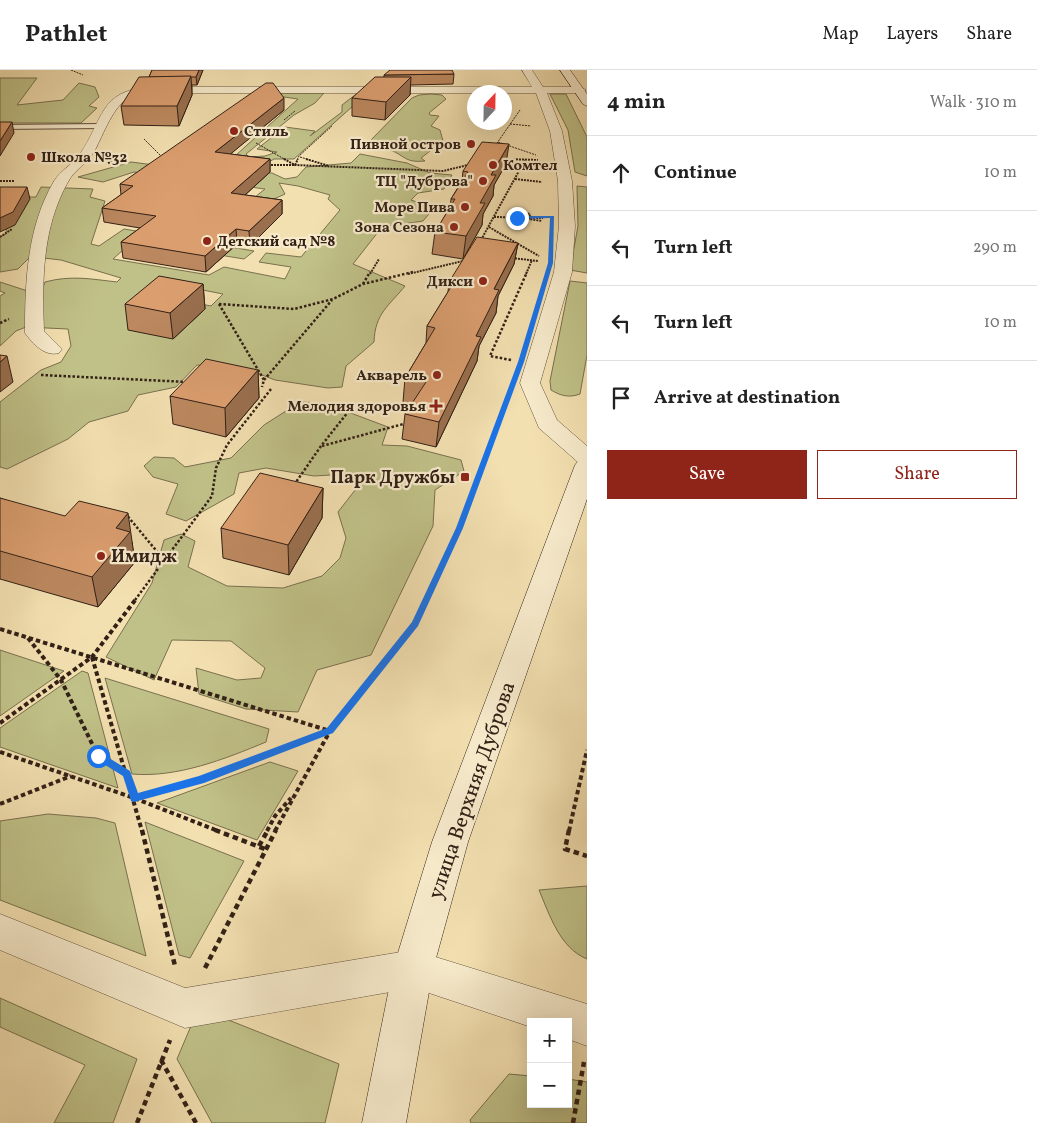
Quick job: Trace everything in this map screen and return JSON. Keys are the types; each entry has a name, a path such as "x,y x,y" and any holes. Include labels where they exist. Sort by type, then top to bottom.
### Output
{"street":[{"path":"527,70 540,90 556,131 565,181 567,226 562,272 530,383 547,422 587,458"},
{"path":"565,70 587,102"},
{"path":"52,348 35,333 33,278 41,229 61,181 86,156 120,98 135,91 149,90 580,90"},
{"name":"улица Верхняя Дуброва","path":"384,1123 413,969 450,842 587,465"},
{"path":"0,932 185,1008 413,969 586,1040"}],"lane":[{"path":"0,126 102,126"}],"path":[{"path":"71,70 83,75"},
{"path":"512,124 528,126"},
{"path":"295,165 299,156 332,126"},
{"path":"494,147 505,130"},
{"path":"144,139 163,158"},
{"path":"496,159 542,159 498,142"},
{"path":"256,143 295,165"},
{"path":"299,156 335,168"},
{"path":"479,244 525,160"},
{"path":"257,165 444,171 475,163"},
{"path":"515,179 546,182"},
{"path":"0,181 15,181"},
{"path":"517,218 519,212 530,214 528,219"},
{"path":"494,217 545,218"},
{"path":"488,227 542,260 503,256"},
{"path":"0,237 12,229"},
{"path":"363,284 379,259"},
{"path":"264,380 219,304 294,309 333,299 363,284 470,260"},
{"path":"508,359 490,356 532,260"},
{"path":"262,387 264,380 333,299"},
{"path":"41,375 192,382"},
{"path":"0,723 92,657 212,496 216,468 227,445 271,389"},
{"path":"274,834 330,731 415,624 460,528 509,396"},
{"path":"291,490 321,446 352,407"},
{"path":"321,446 416,421"},
{"path":"125,513 164,560"},
{"path":"0,629 330,731"},
{"path":"28,638 61,680 98,756 127,774"},
{"path":"92,657 134,798 185,1008"},
{"path":"134,798 200,780 330,731"},
{"path":"587,750 565,849 587,856"},
{"path":"0,752 134,798 265,849"},
{"path":"0,804 71,776"},
{"path":"259,846 275,816 296,792"},
{"path":"573,1123 586,1040"},
{"path":"161,1059 196,1123"}],"green space":[{"path":"0,78 37,78 17,105 63,100 79,83 95,87 99,97 89,106 97,108 81,123 0,123"},
{"path":"275,93 324,93 315,103 294,115 246,154 249,157 265,156 277,152 257,149 285,127 315,131 310,136 342,112 342,105 355,95 364,96 294,159 274,159 262,166 235,156 298,99 270,95"},
{"path":"431,94 442,95 446,99 429,113 430,115 439,116 431,126 440,130 443,141 421,158 425,161 407,159 391,150 369,142 412,98"},
{"path":"550,94 566,94 587,137 587,176 575,172 568,130"},
{"path":"360,154 407,163 430,173 452,175 444,189 418,193 411,200 434,208 423,221 382,227 353,264 405,286 380,317 374,342 346,366 342,387 328,388 275,380 244,368 197,365 176,387 138,395 128,411 89,422 68,439 7,469 0,467 0,402 41,370 61,362 71,346 68,329 26,327 16,331 0,346 0,296 5,293 0,291 0,282 40,295 45,282 54,280 81,278 117,282 121,278 61,260 35,257 29,258 18,269 0,272 0,237 6,234 7,213 16,197 36,197 41,187 93,189 90,197 105,201 91,244 99,246 124,229 254,251 244,259 146,243 123,250 113,259 209,275 224,267 285,279 291,267 259,262 266,253 301,257 340,210 328,199 330,195 279,183 285,194 263,204 255,197 265,189 134,172 103,182 78,177 131,162 217,173 272,173 285,179 297,177 306,167 351,163","holes":["177,285 223,294 211,306 164,297"]},
{"path":"577,186 587,187 587,273 570,270 578,226"},
{"path":"570,281 587,283 587,355 580,394 569,396 551,390 550,381"},
{"path":"300,402 324,403 388,427 382,445 407,446 461,460 464,471 435,490 433,526 371,655 317,670 298,712 246,709 199,694 196,668 237,680 261,678 265,668 231,641 172,640 154,680 106,657 152,583 164,540 181,534 195,541 188,567 227,586 283,588 322,576 340,558 346,538 338,512 359,485 347,474 314,476 266,468 239,473 234,494 186,521 166,514 178,484 153,477 144,466 154,457 174,458 185,467 231,458 264,425"},
{"path":"0,650 64,671 0,716"},
{"path":"82,671 88,673 118,788 0,747 0,728"},
{"path":"105,678 269,729 266,742 200,766 166,773 132,774"},
{"path":"270,762 298,771 257,840 157,803"},
{"path":"48,814 96,818 115,823 146,956 0,900 0,821"},
{"path":"145,822 244,861 190,958 179,955"},
{"path":"587,886 587,959 578,954 563,939 552,920 539,890"},
{"path":"0,998 137,1059 113,1123 54,1123 85,1065 0,1027"},
{"path":"221,1017 339,1064 325,1123 212,1123 177,1059 191,1026"},
{"path":"509,1074 527,1076 527,1108 572,1108 572,1080 587,1082 587,1123 471,1123 470,1120"}],"building":[{"path":"152,70 199,70 196,77 149,77"},
{"path":"390,70 452,70 454,74 384,75"},
{"path":"191,76 177,106 121,106 139,77"},
{"path":"375,77 411,77 386,102 352,98"},
{"path":"266,83 273,83 284,98 215,152 270,159 231,193 282,200 249,231 236,229 205,256 121,242 156,216 102,208 133,186 120,184"},
{"path":"0,122 12,122 0,141"},
{"path":"482,142 509,144 491,175 496,175 480,203 485,203 466,236 435,232 455,199 451,199 468,172 463,171"},
{"path":"0,187 27,187 13,212 0,218"},
{"path":"477,237 518,243 494,289 499,290 476,336 481,337 439,422 405,414 426,382 405,378 435,328 427,326 454,282 449,282"},
{"path":"159,276 203,284 170,313 125,304"},
{"path":"0,355 7,356 0,362"},
{"path":"206,359 258,370 225,408 170,396"},
{"path":"260,473 323,488 288,545 221,528"},
{"path":"0,498 65,516 79,501 128,513 116,528 130,532 92,577 0,551"}],"place":[{"name":"Стиль","path":"234,131"},
{"name":"Пивной остров","path":"471,144"},
{"name":"Школа №32","path":"31,157"},
{"name":"Комтел","path":"493,165"},
{"name":"ТЦ \"Дуброва\"","path":"483,181"},
{"name":"Море Пива","path":"465,207"},
{"name":"Зона Сезона","path":"454,227"},
{"name":"Детский сад №8","path":"207,241"},
{"name":"Дикси","path":"483,281"},
{"name":"Акварель","path":"437,375"},
{"name":"Мелодия здоровья","path":"436,406"},
{"name":"Парк Дружбы","path":"465,477"},
{"name":"Имидж","path":"101,556"}],"route":[{"path":"98,756 127,774 134,798 200,780 330,731 415,624 460,528 494,438 521,362 550,263 553,217 517,218"}]}
